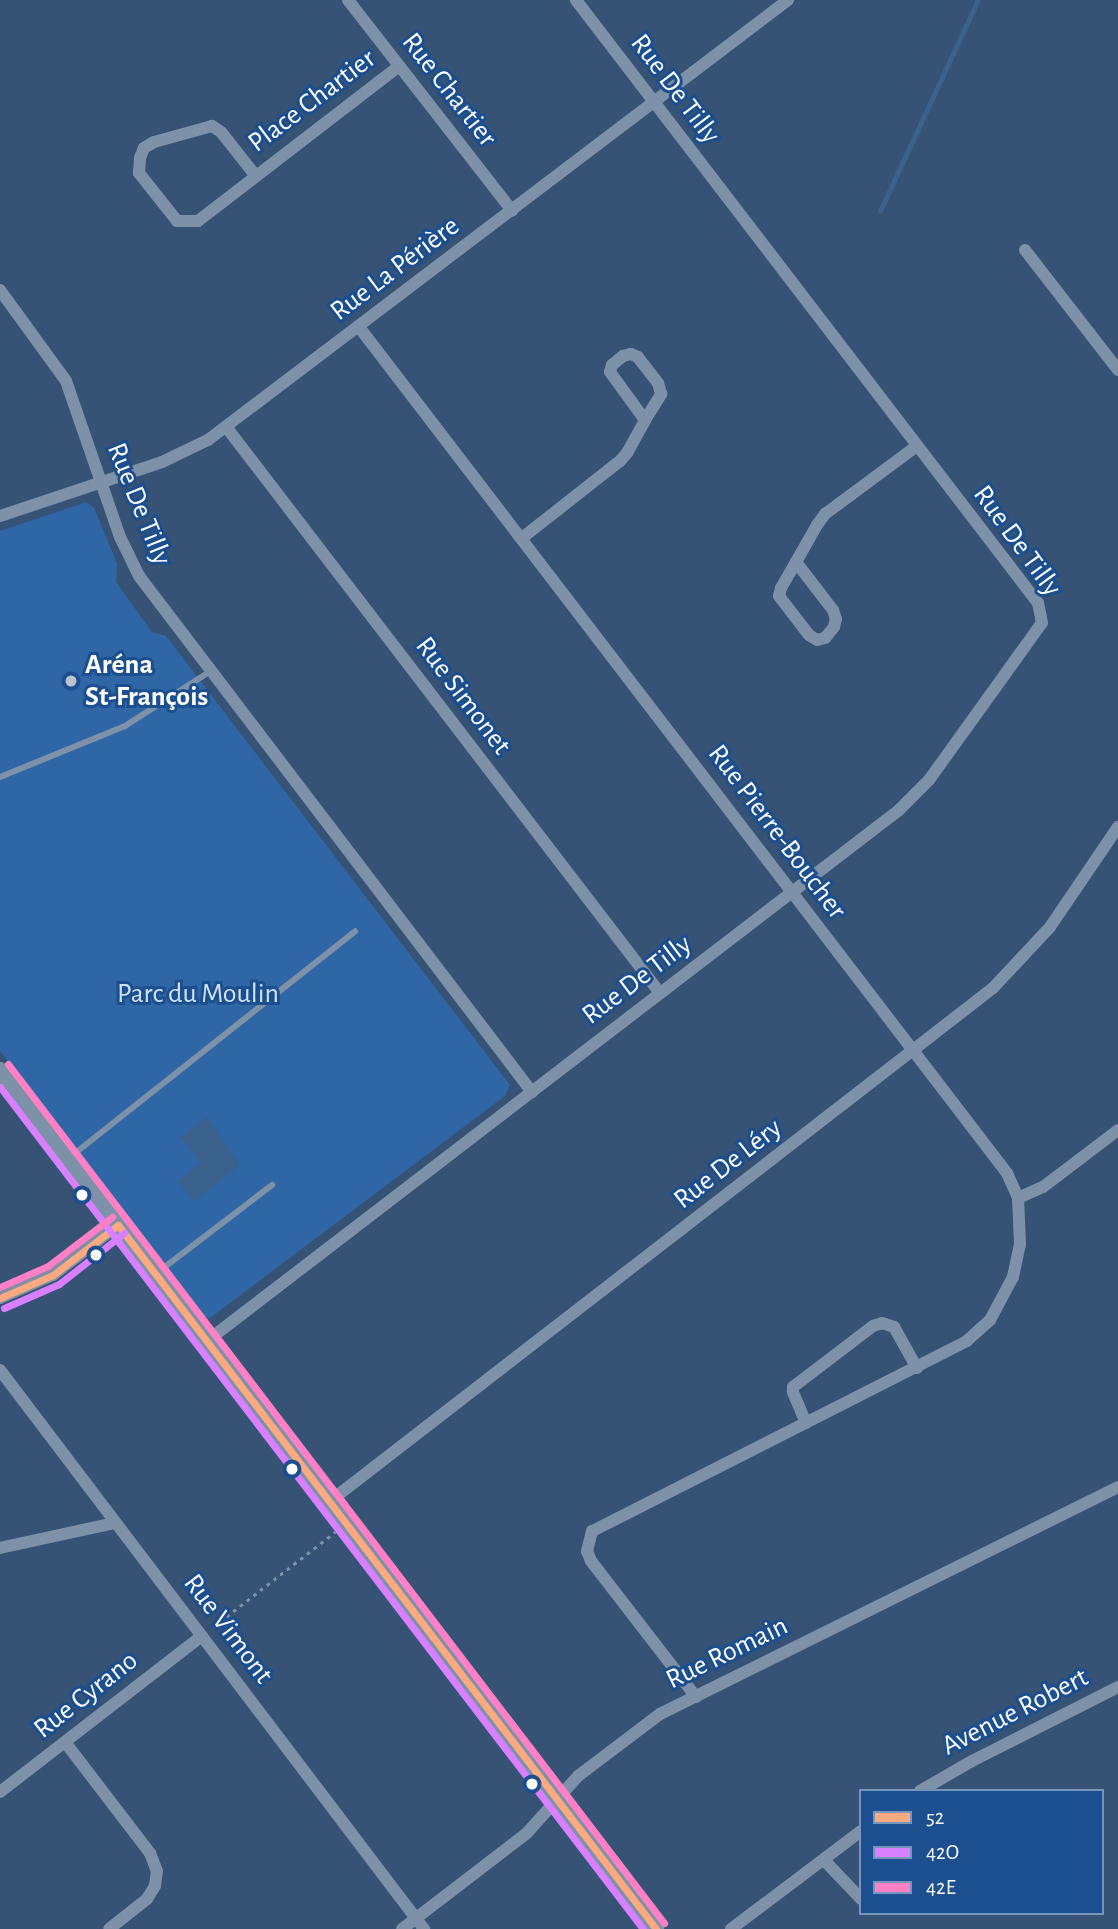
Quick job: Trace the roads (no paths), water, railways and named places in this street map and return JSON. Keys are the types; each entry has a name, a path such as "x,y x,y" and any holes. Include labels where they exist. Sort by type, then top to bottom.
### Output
{"street":[{"name":"Rue Chartier","path":"348,0 512,211"},
{"name":"Rue De Tilly","path":"207,1341 793,892 915,794 1042,623 1038,603 576,0"},
{"name":"Rue La Périère","path":"0,516 180,454 227,428 788,0"},
{"name":"Place Chartier","path":"255,175 212,126 154,142 144,148 140,158 139,173 177,221 198,221 399,66"},
{"path":"1025,250 1118,370"},
{"name":"Rue De Tilly","path":"0,290 66,381 120,537 139,576 209,672 532,1092"},
{"name":"Rue Pierre-Boucher","path":"359,327 1007,1173 1018,1198 1021,1228 1018,1260 1000,1306 990,1320 967,1341 603,1523 592,1531 588,1540 591,1561 696,1697"},
{"path":"522,538 613,468 626,453 661,394 661,388 638,357 631,354 623,356 612,365 610,372 645,420"},
{"name":"Rue Simonet","path":"227,428 660,993"},
{"path":"796,562 833,610 836,618 834,627 825,638 817,640 809,635 779,596 796,562 825,514 917,446"},
{"name":"Rue De Léry","path":"329,1502 914,1051 1016,967 1050,927 1118,827"},
{"path":"0,1070 656,1929"},
{"path":"1018,1198 1043,1187 1118,1130"},
{"path":"0,1298 53,1275 118,1225"},
{"path":"806,1423 793,1387 873,1326 882,1323 894,1327 917,1368"},
{"name":"Rue Vimont","path":"0,1370 421,1923"},
{"name":"Rue Romain","path":"402,1929 421,1923 526,1833 578,1776 645,1723 1118,1487"},
{"path":"0,1548 115,1523"},
{"name":"Rue Cyrano","path":"0,1793 202,1636"},
{"name":"Avenue Robert","path":"937,1786 1118,1687"},
{"path":"65,1742 150,1853 157,1871 155,1886 147,1899 109,1929"},
{"path":"731,1929 859,1833"},
{"path":"824,1860 859,1897"}],"lane":[{"path":"0,777 125,726 209,672"},
{"path":"68,1159 355,931"},
{"path":"156,1274 272,1185"}],"waterway":[{"path":"880,211 978,0"}],"place":[{"name":"Aréna St-François","path":"71,681"}],"park label":[{"name":"Parc du Moulin","path":"198,994"}]}
